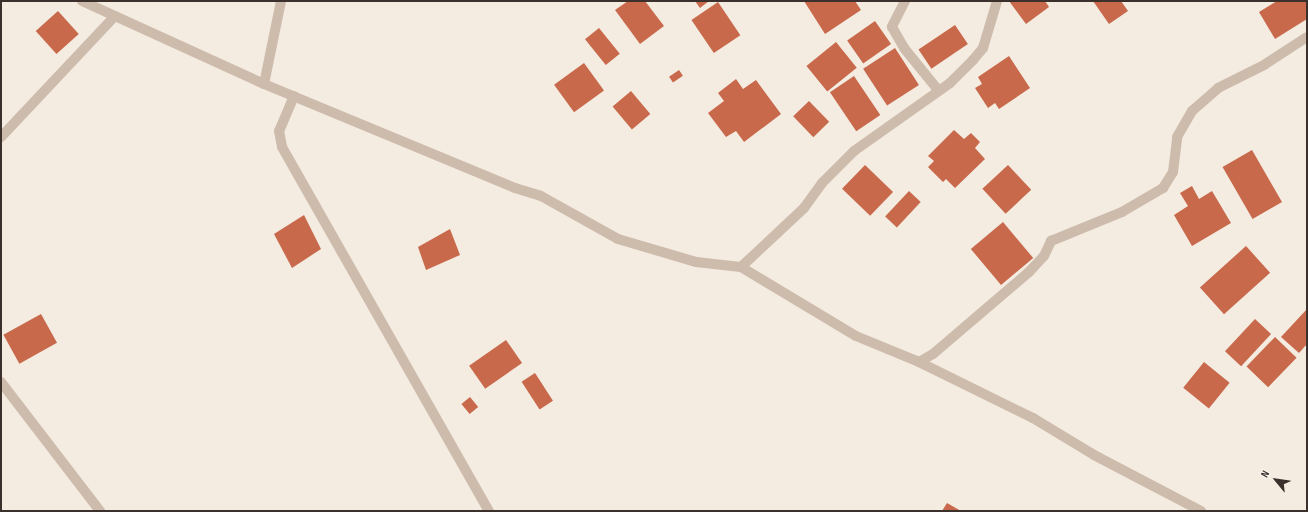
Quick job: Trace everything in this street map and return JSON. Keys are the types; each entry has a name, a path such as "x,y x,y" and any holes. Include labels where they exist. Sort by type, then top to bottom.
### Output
{"street":[{"path":"82,1 264,84 515,188 542,196 618,239 696,262 741,266 856,336 919,362 1033,418 1094,455 1201,511"},
{"path":"264,84 281,1"},
{"path":"905,1 892,27 904,48 938,90"},
{"path":"741,266 804,208 822,183 854,151 938,90 950,83 983,48 997,1"},
{"path":"1,137 115,16"},
{"path":"919,362 933,354 1030,272 1044,256 1051,241 1122,212 1163,188 1173,172 1178,137 1192,111 1218,88 1264,64 1307,37"},
{"path":"294,96 279,130 282,146 489,511"},
{"path":"1,382 100,511"}],"building":[{"path":"628,1 645,1 664,26 640,44 615,10"},
{"path":"695,1 709,1 700,8"},
{"path":"804,1 855,1 861,10 825,34"},
{"path":"1009,1 1045,1 1049,7 1026,24"},
{"path":"1093,1 1121,1 1128,11 1109,24"},
{"path":"1277,1 1307,1 1307,19 1275,39 1259,12"},
{"path":"718,2 740,35 714,53 691,20"},
{"path":"58,11 79,34 56,54 36,31"},
{"path":"875,21 891,44 863,63 847,41"},
{"path":"955,25 968,44 931,69 919,50"},
{"path":"599,28 620,54 606,65 585,39"},
{"path":"836,42 857,68 827,92 806,66"},
{"path":"895,48 919,85 887,106 863,69"},
{"path":"1009,56 1030,88 999,109 995,103 988,108 975,88 982,84 978,77"},
{"path":"584,63 604,91 574,112 554,85"},
{"path":"679,70 683,76 673,83 669,77"},
{"path":"854,76 880,115 856,131 830,92"},
{"path":"736,79 743,89 756,80 781,114 744,142 736,131 726,137 708,113 724,101 718,93"},
{"path":"631,91 650,114 632,129 613,106"},
{"path":"809,101 829,122 813,137 793,116"},
{"path":"954,130 964,139 971,133 980,142 975,148 985,159 955,188 946,179 943,182 928,167 934,161 928,156"},
{"path":"1252,150 1282,202 1253,219 1223,167"},
{"path":"865,165 893,192 870,216 842,189"},
{"path":"1008,165 1031,190 1006,214 982,189"},
{"path":"1192,186 1199,199 1212,191 1231,223 1192,246 1174,215 1188,206 1180,193"},
{"path":"909,191 921,202 897,228 885,217"},
{"path":"304,215 321,249 292,268 274,234"},
{"path":"1003,222 1033,258 1001,285 971,249"},
{"path":"450,229 460,255 426,270 418,247"},
{"path":"1246,246 1270,273 1224,314 1200,287"},
{"path":"1307,309 1307,344 1299,353 1281,337"},
{"path":"41,314 57,343 19,364 3,335"},
{"path":"1255,319 1271,334 1241,366 1225,351"},
{"path":"1275,337 1297,358 1268,387 1247,366"},
{"path":"506,340 522,363 485,389 469,366"},
{"path":"1204,362 1230,383 1209,408 1183,388"},
{"path":"535,373 553,401 540,409 522,382"},
{"path":"470,397 478,407 470,414 461,404"},
{"path":"947,503 961,511 942,511"}]}
